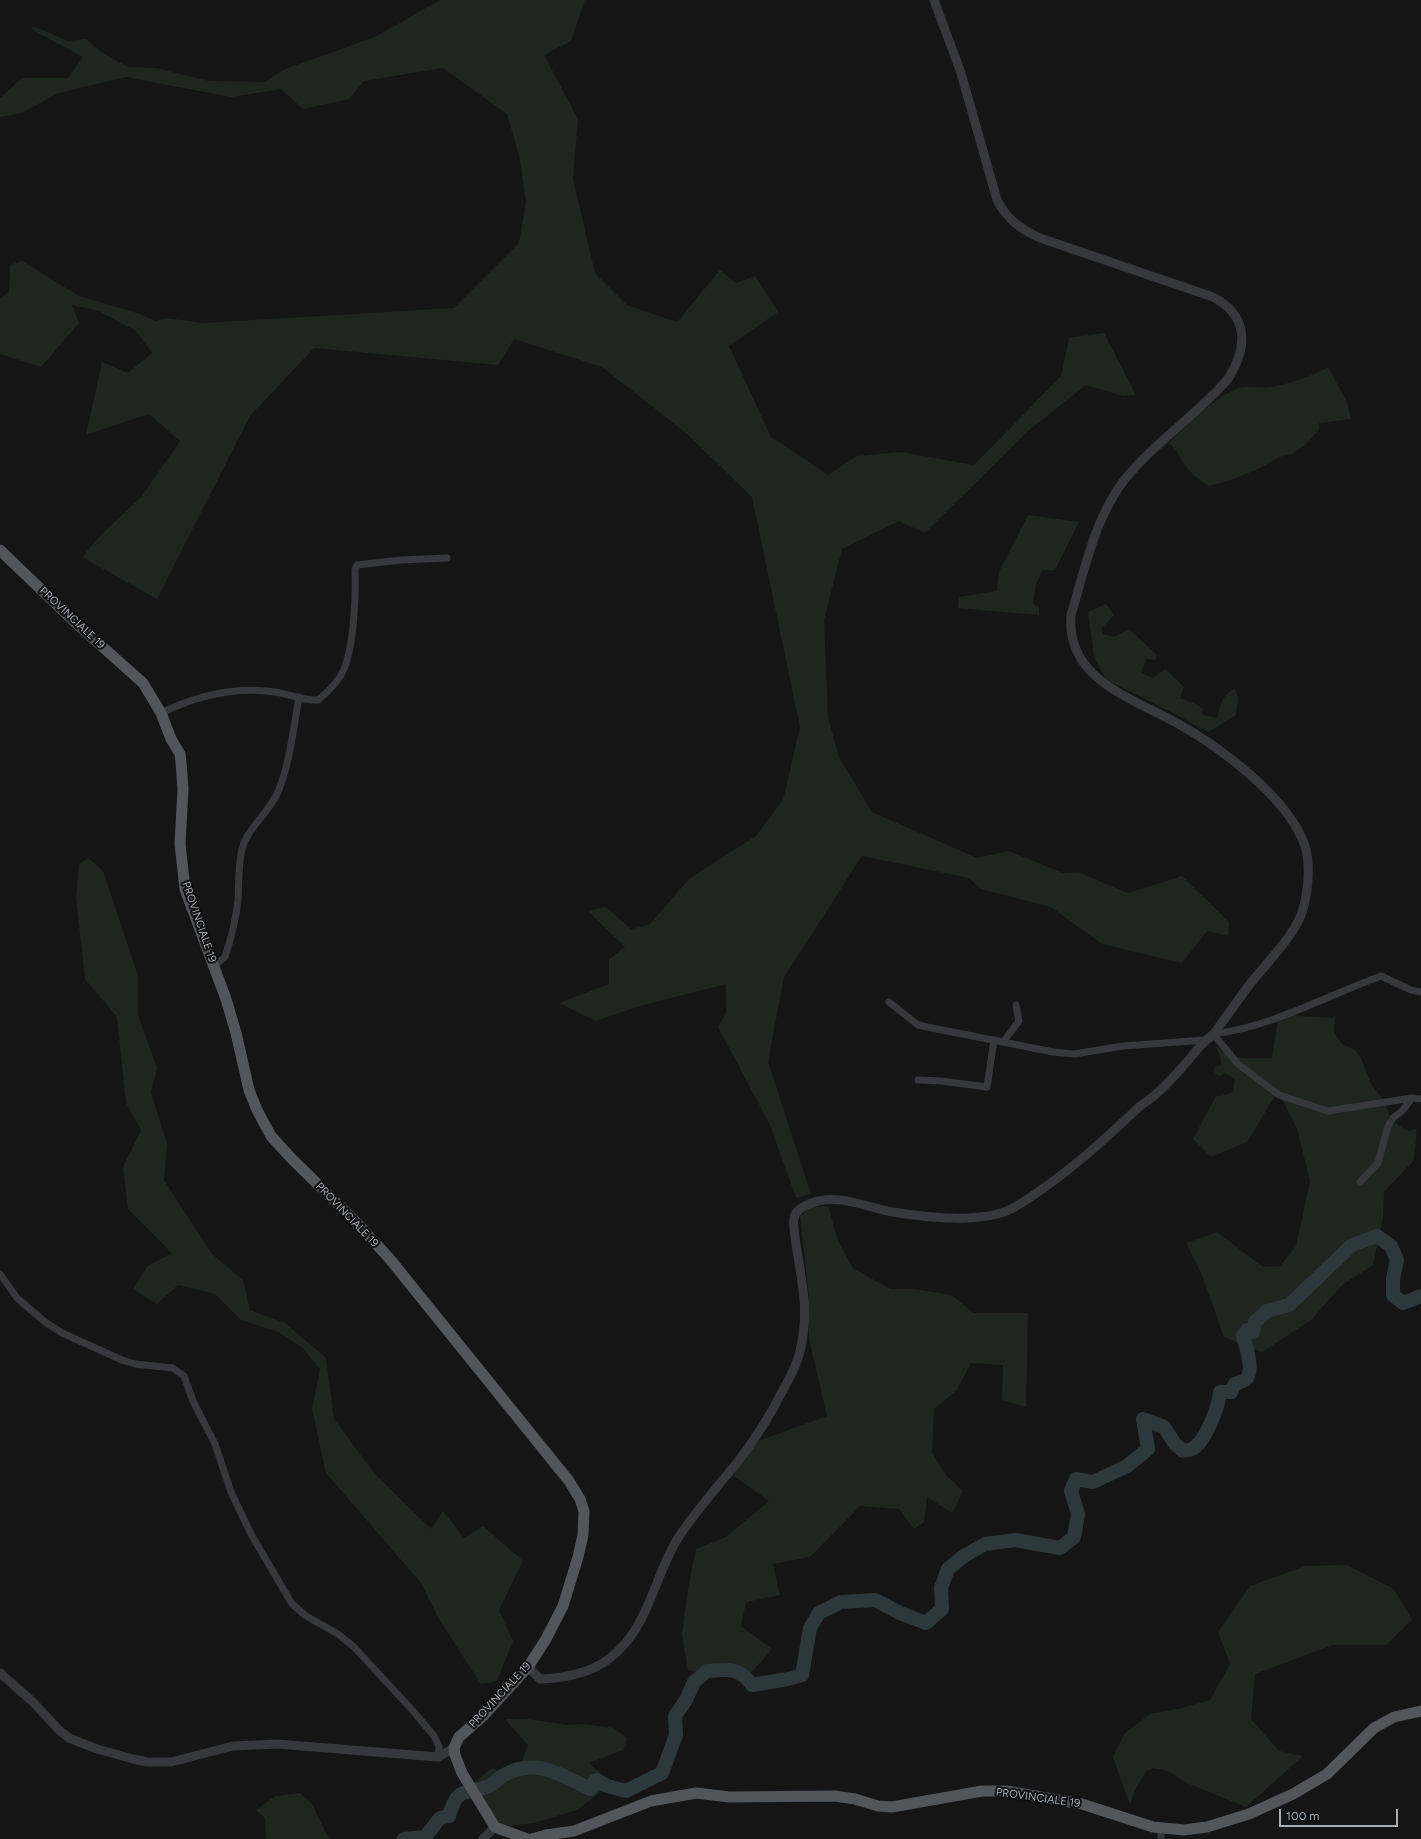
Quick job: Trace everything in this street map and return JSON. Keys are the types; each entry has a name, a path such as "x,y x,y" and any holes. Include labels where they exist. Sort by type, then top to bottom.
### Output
{"main road":[{"name":"PROVINCIALE 19","path":"0,550 78,625 143,683 161,713 171,739 180,754 183,790 180,844 184,880 236,1033 249,1090 257,1110 271,1136 389,1258 569,1481 580,1499 584,1511 583,1535 572,1579 555,1623 528,1667 484,1715 459,1737 454,1748"},
{"name":"PROVINCIALE 19","path":"532,1839 546,1835 574,1832 651,1801 696,1793 729,1797 835,1796 855,1799 878,1806 892,1807 982,1791 1006,1791 1082,1804 1132,1821 1161,1834 1222,1823 1250,1814 1293,1794 1326,1774 1374,1728 1394,1717 1421,1710"},
{"path":"454,1748 462,1773 495,1827 527,1839"}],"street":[{"path":"528,1667 540,1680 551,1679 591,1670 602,1665 617,1652 641,1621 678,1538 715,1488 753,1441 778,1400 794,1370 799,1356 805,1320 805,1297 794,1229 794,1218 802,1207 825,1199 837,1199 891,1212 931,1217 978,1217 994,1215 1009,1210 1068,1171 1094,1151 1143,1104 1156,1095 1191,1059 1205,1040 1213,1034 1229,1011 1296,925 1301,914 1305,894 1307,870 1306,849 1291,819 1279,803 1265,788 1195,734 1111,689 1092,674 1077,650 1070,626 1071,614 1096,534 1113,496 1125,479 1142,461 1228,379 1235,366 1240,351 1242,339 1241,325 1230,308 1213,297 1040,238 1026,231 1007,217 998,200 961,73 934,0"},
{"path":"161,713 176,706 227,691 273,691 290,694 309,700 318,700 336,682 343,670 351,640 355,594 355,569 357,565 401,560 447,558"},
{"path":"213,963 219,962 225,957 237,903 239,866 242,849 247,836 268,809 279,788 299,697"},
{"path":"1213,1034 1239,1030 1305,1008 1345,989 1381,976 1411,990 1421,992"},
{"path":"889,1002 918,1025 1053,1052 1074,1054 1123,1046 1205,1040"},
{"path":"1003,1042 1019,1021 1016,1006"},
{"path":"1213,1034 1238,1064 1279,1095 1328,1110 1412,1098 1421,1099"},
{"path":"918,1080 941,1081 987,1087 994,1040"},
{"path":"1360,1182 1378,1163 1388,1126 1393,1118 1402,1111 1412,1098"},
{"path":"0,1274 17,1298 44,1322 62,1333 122,1360 135,1364 173,1368 184,1376 194,1401 215,1444 231,1492 239,1506 251,1534 292,1604 306,1616 338,1634 354,1647 431,1732 439,1746 438,1757"},
{"path":"0,1673 33,1702 58,1730 69,1738 97,1749 147,1762 170,1762 233,1746 277,1744 438,1757 454,1748"},
{"path":"483,1839 495,1827"}],"shaded area":[{"path":"440,0 585,0 571,41 544,55 578,119 573,179 595,273 627,305 677,322 720,270 736,283 755,276 778,312 729,346 771,437 828,475 857,456 901,452 974,465 1061,376 1069,338 1104,333 1136,395 1123,396 1086,385 1028,431 925,533 899,521 842,549 824,620 828,718 839,757 872,812 977,858 1009,851 1063,873 1078,872 1128,893 1182,876 1229,922 1228,936 1207,931 1182,963 1102,944 1051,907 981,889 969,878 862,856 784,977 768,1062 811,1194 796,1198 770,1125 718,1027 726,1013 726,984 639,1006 596,1021 559,1003 609,984 609,959 625,947 588,911 606,907 631,929 649,925 689,879 756,836 783,800 800,727 752,497 686,433 602,367 514,339 498,365 314,348 250,416 157,599 82,557 100,536 142,496 180,441 149,414 86,435 102,362 128,373 152,353 136,331 99,311 72,305 79,323 41,367 0,354 0,299 9,291 10,265 22,261 79,296 137,313 156,321 166,318 203,323 454,308 519,243 526,201 519,155 507,114 443,68 364,81 349,99 303,109 281,89 231,97 126,77 58,93 22,113 0,117 0,98 22,78 68,78 83,57 31,29 33,26 68,41 86,39 101,52 128,67 156,68 209,81 265,82 285,69 375,37"},
{"path":"1328,367 1347,402 1351,419 1319,423 1319,430 1305,445 1292,454 1279,457 1258,469 1228,481 1209,486 1190,472 1176,450 1168,443 1210,406 1236,389 1244,387 1277,386 1307,377"},
{"path":"1028,515 1079,522 1055,570 1043,570 1036,584 1033,604 1039,607 1039,615 958,608 959,597 997,591 999,572"},
{"path":"1106,604 1114,615 1102,628 1102,634 1114,637 1129,629 1157,655 1155,660 1146,659 1141,673 1153,678 1165,669 1184,687 1180,698 1203,709 1202,715 1217,718 1224,697 1235,688 1238,698 1236,715 1208,732 1107,680 1094,656 1088,612"},
{"path":"88,858 103,871 138,976 138,1015 157,1068 151,1092 167,1144 164,1180 212,1254 243,1280 250,1310 285,1323 326,1358 334,1419 374,1473 431,1529 443,1511 464,1538 483,1526 523,1561 499,1610 513,1641 497,1681 481,1684 440,1621 421,1583 326,1473 312,1409 320,1369 303,1348 278,1332 241,1320 215,1294 178,1285 157,1304 133,1289 148,1266 172,1253 128,1209 123,1167 141,1130 126,1103 117,1017 85,979 76,898 79,864"},
{"path":"1279,1015 1335,1018 1334,1032 1342,1044 1355,1050 1360,1056 1371,1084 1382,1098 1391,1119 1402,1128 1409,1131 1417,1129 1414,1160 1384,1192 1383,1218 1373,1265 1342,1285 1311,1320 1262,1352 1224,1337 1202,1275 1186,1243 1217,1232 1263,1267 1280,1266 1296,1246 1310,1181 1297,1129 1278,1091 1247,1142 1211,1157 1193,1139 1216,1096 1233,1092 1235,1079 1225,1073 1219,1076 1213,1071 1215,1067 1221,1065 1221,1059 1216,1046 1233,1058 1272,1058"},
{"path":"828,1206 838,1241 853,1268 890,1289 915,1289 951,1295 974,1313 1028,1313 1026,1407 1002,1400 1003,1365 971,1363 957,1390 934,1409 932,1453 946,1475 963,1491 952,1513 927,1497 924,1522 914,1529 899,1509 860,1506 810,1557 773,1564 780,1595 746,1602 741,1626 772,1649 751,1673 721,1676 688,1670 682,1634 688,1589 696,1549 726,1537 769,1501 734,1476 746,1451 753,1443 827,1416 809,1339 809,1296 800,1216 810,1207"},
{"path":"1347,1565 1394,1589 1412,1620 1386,1645 1333,1645 1255,1674 1251,1719 1279,1751 1303,1756 1246,1807 1187,1783 1168,1771 1153,1768 1146,1771 1135,1790 1130,1805 1113,1757 1125,1733 1150,1714 1178,1709 1210,1700 1230,1664 1218,1632 1250,1586 1306,1566"},
{"path":"505,1719 527,1719 568,1725 583,1724 614,1728 627,1738 623,1750 589,1763 615,1786 643,1788 625,1796 604,1789 577,1810 534,1823 511,1826 498,1822 472,1784 492,1768 508,1775 521,1764 528,1745"},
{"path":"300,1793 312,1804 329,1839 266,1839 265,1818 256,1810 275,1796"}],"waterway":[{"path":"404,1839 425,1837 440,1818 449,1816 452,1806 463,1793 491,1785 502,1776 516,1770 538,1768 558,1774 590,1789 596,1780 607,1786 626,1791 662,1773 676,1735 675,1716 686,1700 694,1682 707,1671 732,1670 742,1675 752,1685 802,1675 810,1628 819,1613 841,1602 875,1600 900,1613 926,1623 942,1609 941,1588 948,1569 964,1556 985,1544 1015,1540 1060,1548 1074,1537 1078,1514 1071,1491 1076,1479 1093,1482 1127,1466 1148,1449 1143,1419 1164,1427 1175,1444 1183,1451 1195,1447 1203,1437 1211,1422 1220,1392 1231,1392 1235,1384 1244,1381 1248,1376 1250,1365 1243,1336 1247,1330 1253,1332 1255,1322 1267,1311 1289,1305 1352,1245 1377,1236 1391,1246 1397,1260 1393,1279 1393,1295 1403,1303 1421,1296"}]}
